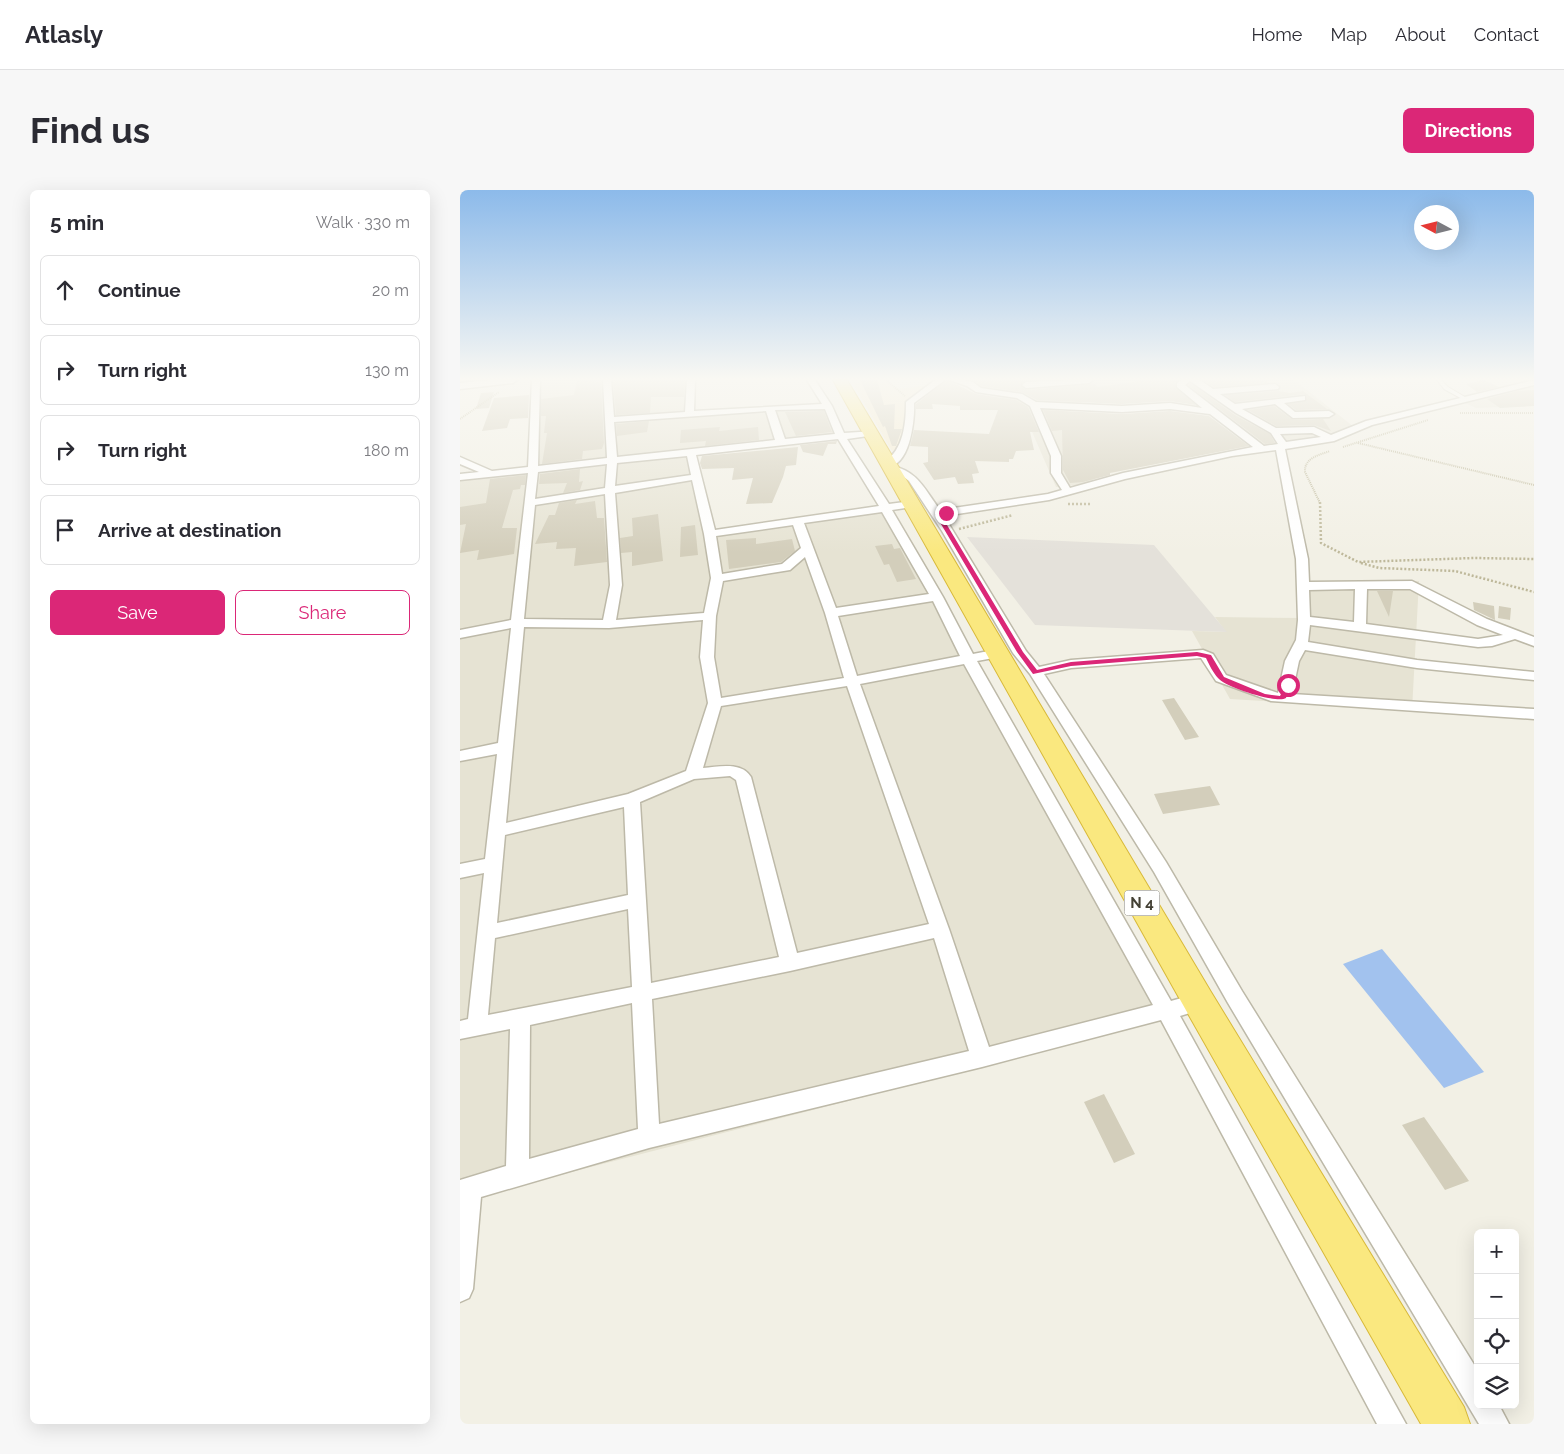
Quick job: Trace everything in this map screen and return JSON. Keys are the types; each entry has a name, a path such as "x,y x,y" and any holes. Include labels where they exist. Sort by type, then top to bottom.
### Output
{"highway":[{"name":"N 4","path":"875,438 912,508 999,653 1199,1002 1447,1424"}],"street":[{"path":"534,438 533,470 487,932 469,1028 643,994 940,929"},
{"path":"609,624 616,585 610,489 612,461 610,438"},
{"path":"779,438 781,443"},
{"path":"460,478 827,438"},
{"path":"843,438 912,508 948,531 1020,652 1036,672 1099,774 1160,867 1235,998 1474,1389"},
{"path":"890,466 902,450 905,438"},
{"path":"1049,438 1057,462 1056,474 1068,492"},
{"path":"1247,438 1262,449"},
{"path":"1278,438 1282,446 1302,559 1304,620 1303,640 1292,660 1288,685 1283,698"},
{"path":"710,534 797,520 912,508 1012,504 1068,492 1123,476 1262,449 1334,438"},
{"path":"691,453 695,477 710,534 717,578 710,616 707,657 716,703 693,774"},
{"path":"460,460 492,474"},
{"path":"529,502 695,477"},
{"path":"912,508 936,597 969,660 1166,1010 1392,1424"},
{"path":"797,520 940,929 982,1058"},
{"path":"717,578 786,567 806,548"},
{"path":"1360,627 1360,593 1362,584"},
{"path":"1302,586 1412,585 1482,622 1534,642"},
{"path":"831,613 936,597"},
{"path":"460,634 518,623 560,625 609,624 710,616"},
{"path":"1304,620 1478,643 1492,642 1516,635"},
{"path":"1300,645 1393,662 1534,676"},
{"path":"716,703 969,660 999,653"},
{"path":"1036,672 1071,664 1203,654 1208,657 1221,678 1263,696 1534,714"},
{"path":"460,756 505,747"},
{"path":"497,831 632,800 693,774 732,771 743,777 790,963"},
{"path":"632,800 649,1137"},
{"path":"460,871 494,864"},
{"path":"487,932 638,900"},
{"path":"460,1289 465,1191 517,1174 649,1137 982,1058 1199,1002"},
{"path":"517,1174 520,1018"},
{"path":"1486,1409 1495,1424"}],"path":[{"path":"1339,448 1375,438"},
{"path":"1357,443 1534,485"},
{"path":"1330,451 1312,456 1305,465 1306,474 1320,504 1321,543 1358,562 1379,568 1455,571 1534,592"},
{"path":"1063,505 1090,504"},
{"path":"948,531 1014,515"},
{"path":"1358,562 1474,558 1534,559"}],"shaded area":[{"path":"534,438 839,438 689,453 705,535 884,508 1164,1020 466,1199 460,1264 460,476 532,469"},
{"path":"884,438 905,438 901,450 892,451"},
{"path":"1035,438 1073,438 1095,483 1056,487"},
{"path":"1248,438 1323,438 1265,450"},
{"path":"967,537 1154,545 1227,632 1035,625"},
{"path":"1419,581 1412,710 1230,699 1192,631 1226,632 1215,617 1303,618 1302,586 1312,584"}],"water":[{"path":"1382,949 1484,1072 1444,1088 1343,964"}],"building":[{"path":"546,438 604,438 602,449 583,451 582,459 542,464"},
{"path":"680,438 759,438 759,440 705,446 706,441 680,443"},
{"path":"889,438 899,438 896,446 892,446"},
{"path":"912,438 1031,438 1034,450 1016,451 1013,459 1009,459 1009,462 975,461 979,473 972,474 974,483 958,484 955,477 934,480 923,463 928,462 928,447 910,446"},
{"path":"1062,438 1238,438 1249,446 1110,473 1110,475 1083,482 1070,483 1063,470"},
{"path":"1257,438 1272,438 1275,443 1265,444"},
{"path":"837,441 836,444 828,444 823,456 803,452 800,445"},
{"path":"798,447 796,465 786,466 772,503 746,504 753,478 732,480 734,468 702,469 700,463 702,456"},
{"path":"580,469 579,482 583,481 580,490 563,493 567,483 539,484 540,474"},
{"path":"526,475 525,485 521,485 520,489 513,490 502,528 517,528 514,554 477,560 479,550 460,553 466,524 460,525 460,507 486,503 490,479"},
{"path":"577,500 575,504 595,501 597,518 604,518 607,562 574,566 576,548 556,549 557,542 535,544 549,515 555,515 559,503"},
{"path":"658,514 663,561 632,566 632,552 621,553 620,538 633,536 632,518"},
{"path":"695,525 698,555 680,557 681,527"},
{"path":"756,538 756,544 792,539 795,551 781,562 729,569 726,540"},
{"path":"892,544 894,549 900,548 916,579 897,582 889,564 884,565 875,546"},
{"path":"1377,591 1393,591 1389,617"},
{"path":"1473,602 1494,606 1495,620 1474,610"},
{"path":"1499,606 1511,608 1510,620 1498,618"},
{"path":"1174,698 1199,737 1185,740 1162,700"},
{"path":"1210,786 1220,805 1163,814 1154,794"},
{"path":"1104,1094 1135,1154 1114,1163 1084,1102"},
{"path":"1424,1117 1469,1181 1445,1190 1402,1125"}],"route":[{"path":"946,513 937,514 1020,652 1036,672 1060,665 1197,654 1208,657 1221,678 1263,696 1283,698 1288,685"}]}
